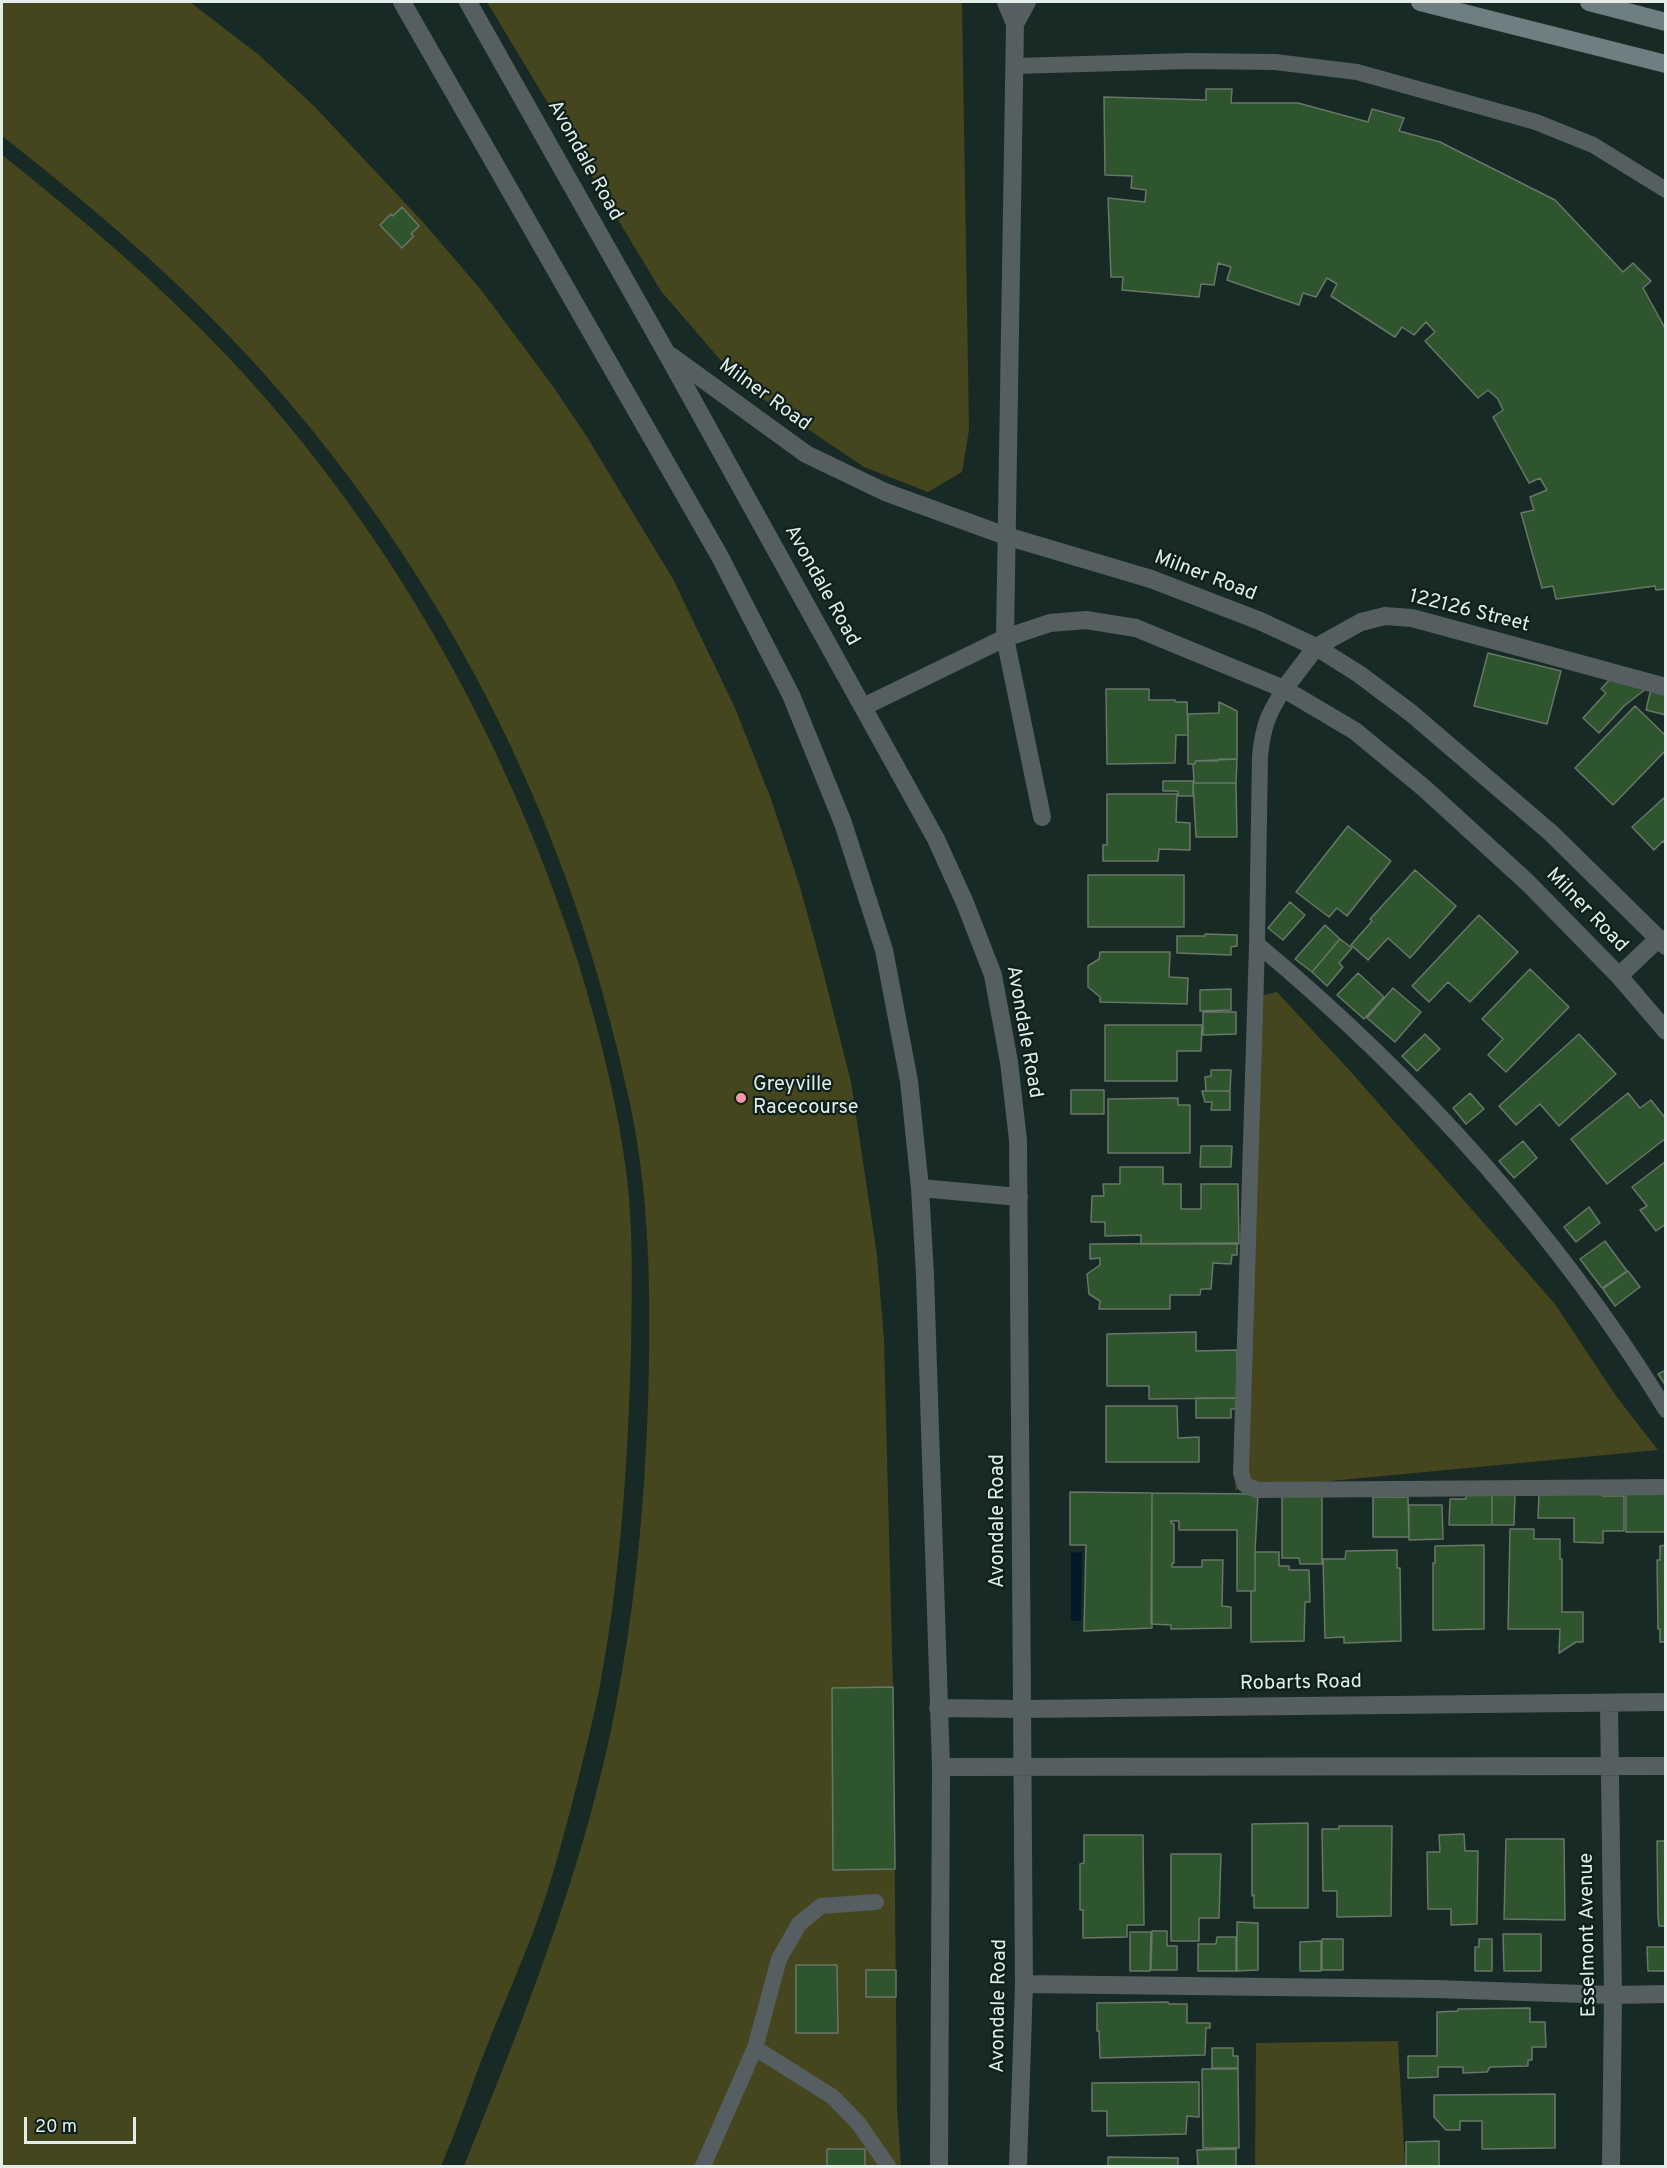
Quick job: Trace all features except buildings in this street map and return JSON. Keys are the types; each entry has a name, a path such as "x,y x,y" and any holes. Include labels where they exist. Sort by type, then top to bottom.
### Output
{"main road":[{"path":"1420,2 1665,64"},
{"path":"1589,2 1665,22"}],"street":[{"path":"402,2 719,555 791,695 843,823 884,950 909,1081 920,1188 926,1286 941,1767 939,2166"},
{"name":"Avondale Road","path":"468,2 667,354 936,839 965,903 993,975 1011,1073 1018,1140 1024,1984 1018,2166"},
{"path":"1006,2 1015,24 1005,638 1042,817"},
{"path":"1015,24 1027,2"},
{"name":"Milner Road","path":"667,354 806,454 885,492 1006,536 1151,579 1260,621 1316,646 1411,712 1551,833 1662,942"},
{"name":"122126 Street","path":"1284,689 1316,646 1361,622 1385,616 1412,618 1665,687"},
{"name":"Milner Road","path":"863,708 1005,638 1050,623 1086,621 1136,628 1284,689 1354,731 1425,788 1528,883 1619,976 1665,1031"},
{"path":"1619,976 1662,942"},
{"path":"920,1188 1019,1197"},
{"name":"Robarts Road","path":"938,1708 1665,1702"},
{"name":"Esselmont Avenue","path":"1609,1704 1613,1995 1611,2166"},
{"path":"941,1767 1665,1766"},
{"path":"1024,1984 1436,1989 1613,1995 1665,1994"}],"lane":[{"path":"1014,66 1222,61 1275,62 1357,72 1536,122 1593,145 1665,190"},
{"path":"1284,689 1269,713 1263,732 1260,756 1257,944 1241,1473 1245,1485 1257,1490 1665,1487"},
{"path":"1257,944 1304,983 1404,1078 1483,1161 1554,1249 1617,1336 1665,1410"},
{"path":"703,2166 755,2048 779,1959 799,1924 820,1906 876,1902"},
{"path":"755,2048 833,2097 859,2124 888,2166"}],"shaded area":[{"name":"Greyville Racecourse","path":"2,2 190,2 259,55 313,105 423,222 482,291 552,385 587,437 673,579 735,708 771,799 800,887 823,971 851,1082 877,1255 884,1340 893,1687 897,2109 901,2166 464,2166 527,2007 565,1900 597,1791 627,1642 643,1502 649,1334 645,1206 629,1100 590,949 558,856 520,765 476,677 427,591 372,509 312,431 248,356 130,241 2,136"},
{"path":"487,2 962,2 969,430 962,472 928,492 864,467 741,384 661,291"},
{"path":"2,155 119,252 229,358 285,421 338,488 386,557 431,629 508,779 541,857 570,937 608,1073 627,1180 632,1276 630,1390 625,1475 618,1559 607,1643 598,1697 562,1841 545,1898 441,2166 2,2166"},
{"path":"1277,992 1351,1072 1555,1304 1616,1396 1658,1450 1235,1490 1252,998"},
{"path":"1398,2041 1405,2166 1255,2166 1256,2043"}],"water":[{"path":"1082,1552 1081,1621 1071,1621 1071,1553"}],"place":[{"name":"Greyville Racecourse","path":"741,1098"}]}
